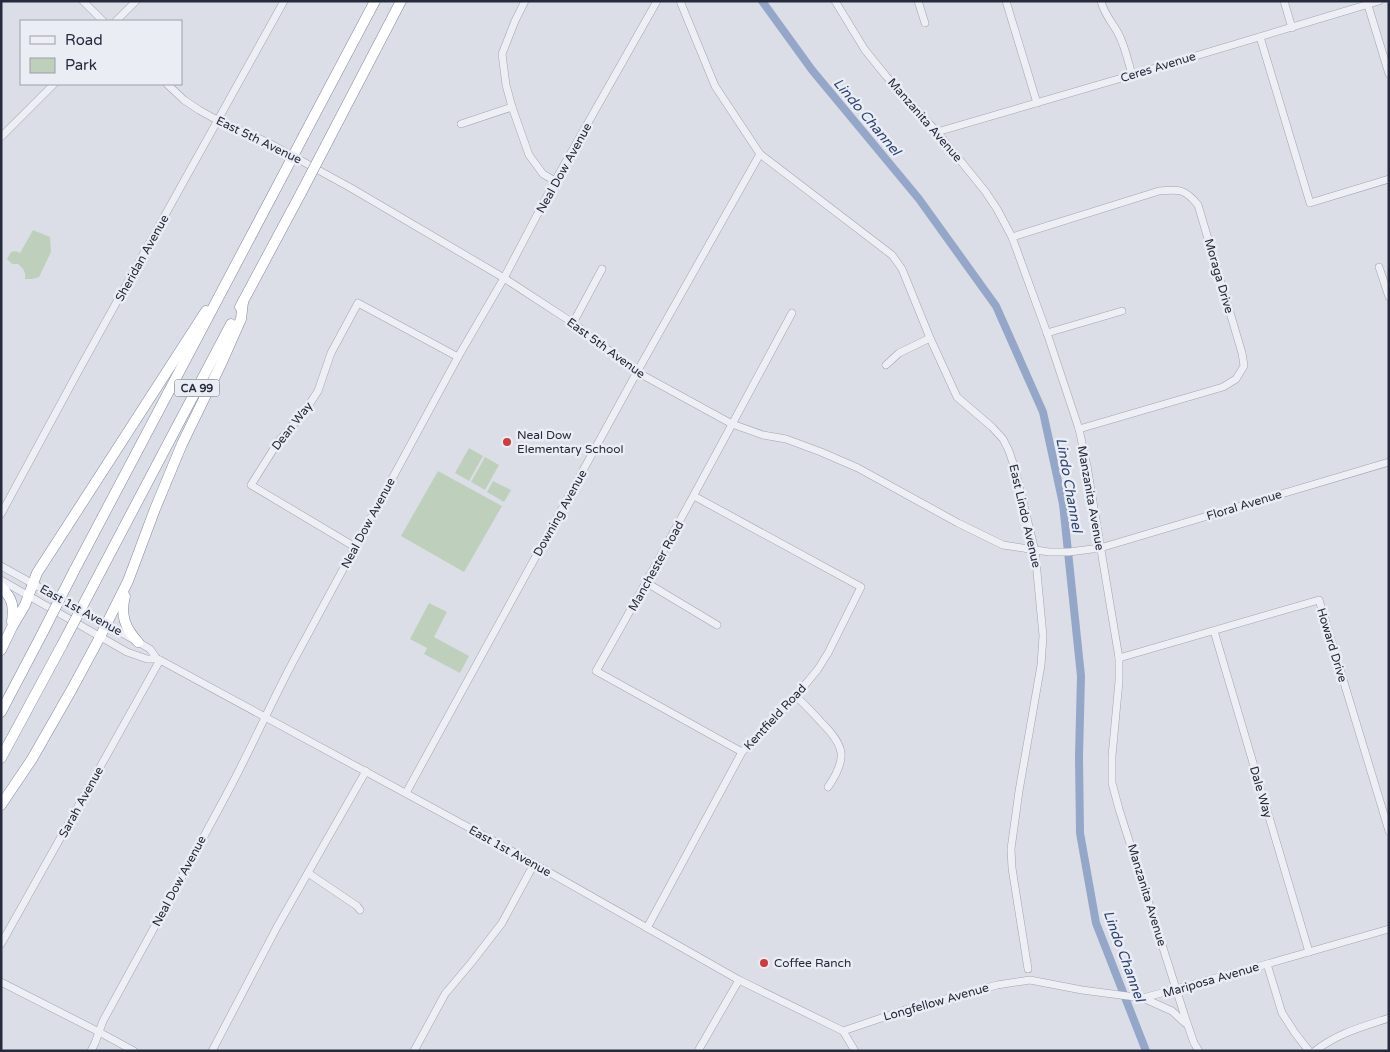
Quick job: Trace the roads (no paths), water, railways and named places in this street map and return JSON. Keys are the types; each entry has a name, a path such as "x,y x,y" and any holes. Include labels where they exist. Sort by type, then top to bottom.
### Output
{"highway":[{"name":"CA 99","path":"1,712 375,1"},
{"name":"CA 99","path":"1,758 401,1"},
{"path":"1,650 24,605 36,573 200,319 225,286"},
{"path":"1,805 32,758 100,637 128,581 182,444 240,319 243,302"},
{"path":"128,581 122,613 127,628 138,642"},
{"path":"1,587 13,604 12,627"}],"street":[{"path":"83,1 102,20"},
{"path":"117,20 136,1"},
{"name":"Sheridan Avenue","path":"1,514 284,1"},
{"path":"525,1 502,54 506,85 528,155 543,174 555,182"},
{"name":"Neal Dow Avenue","path":"91,1051 103,1021 231,785 275,696 458,357 504,278 555,182 657,1"},
{"name":"East Lindo Avenue","path":"680,1 715,86 760,154 892,255 902,269 930,338 958,396 992,427 1002,438 1009,451 1035,551 1043,636 1041,665 1011,849 1012,868 1028,968"},
{"name":"Manzanita Avenue","path":"835,1 866,50 886,76 937,132 985,191 997,209 1012,237 1047,333 1079,429 1087,466 1118,658 1119,681 1112,756 1112,783 1176,989 1194,1044 1199,1051"},
{"path":"918,1 925,23"},
{"path":"1006,1 1037,103"},
{"path":"1101,1 1109,21 1118,33 1124,46 1132,75"},
{"path":"1284,1 1292,28"},
{"name":"Ceres Avenue","path":"937,132 1379,1"},
{"path":"1368,3 1389,74"},
{"path":"1260,37 1310,202 1389,179"},
{"path":"1,137 53,85"},
{"name":"East 5th Avenue","path":"168,85 184,100 218,120 269,143 351,188 504,278 573,323 637,372 732,424 763,435 786,439 858,468 983,537 1003,546 1049,552 1069,552 1100,548"},
{"path":"461,124 512,107"},
{"name":"Downing Avenue","path":"406,793 637,372 760,154"},
{"name":"Moraga Drive","path":"1012,237 1159,191 1174,189 1189,193 1198,205 1242,353 1244,366 1236,379 1223,387 1079,429"},
{"path":"1379,267 1389,297"},
{"path":"573,323 602,269"},
{"name":"Dean Way","path":"355,548 251,485 278,442 305,411 318,390 330,353 358,303 458,357"},
{"path":"1047,333 1122,311"},
{"name":"Manchester Road","path":"742,752 596,671 647,583 792,312"},
{"path":"886,365 899,353 930,338"},
{"name":"Floral Avenue","path":"1100,548 1389,462"},
{"name":"Kentfield Road","path":"647,928 742,752 796,696 818,669 861,587 694,496"},
{"name":"East 1st Avenue","path":"1,566 150,649 158,660"},
{"name":"East 1st Avenue","path":"1,580 100,637 134,654 147,659 158,660 366,771 739,980 843,1030"},
{"path":"647,583 717,625"},
{"name":"Howard Drive","path":"1118,658 1319,600 1389,831"},
{"name":"Dale Way","path":"1214,631 1309,952"},
{"name":"Sarah Avenue","path":"1,944 158,660"},
{"path":"796,696 827,728 839,744 842,756 841,762 835,777 828,787"},
{"path":"212,1051 277,927 366,771"},
{"path":"414,1051 445,994 502,923 534,864"},
{"path":"308,873 357,906 360,910"},
{"name":"Mariposa Avenue","path":"1030,980 1082,990 1143,998 1389,929"},
{"path":"1267,964 1282,1013 1295,1034 1309,1051"},
{"path":"698,1051 739,980"},
{"name":"Longfellow Avenue","path":"843,1030 908,1009 997,985 1030,980"},
{"path":"1,982 134,1051"},
{"path":"1143,998 1172,1011 1188,1025"},
{"path":"1315,1051 1329,1040 1359,1027 1389,1018"},
{"path":"843,1030 855,1051"}],"waterway":[{"name":"Lindo Channel","path":"762,1 812,70 919,199 996,306 1043,412 1063,504 1081,676 1080,833 1096,923 1146,1051"}],"place":[{"name":"Neal Dow Elementary School","path":"507,442"},
{"name":"Coffee Ranch","path":"764,963"}]}
